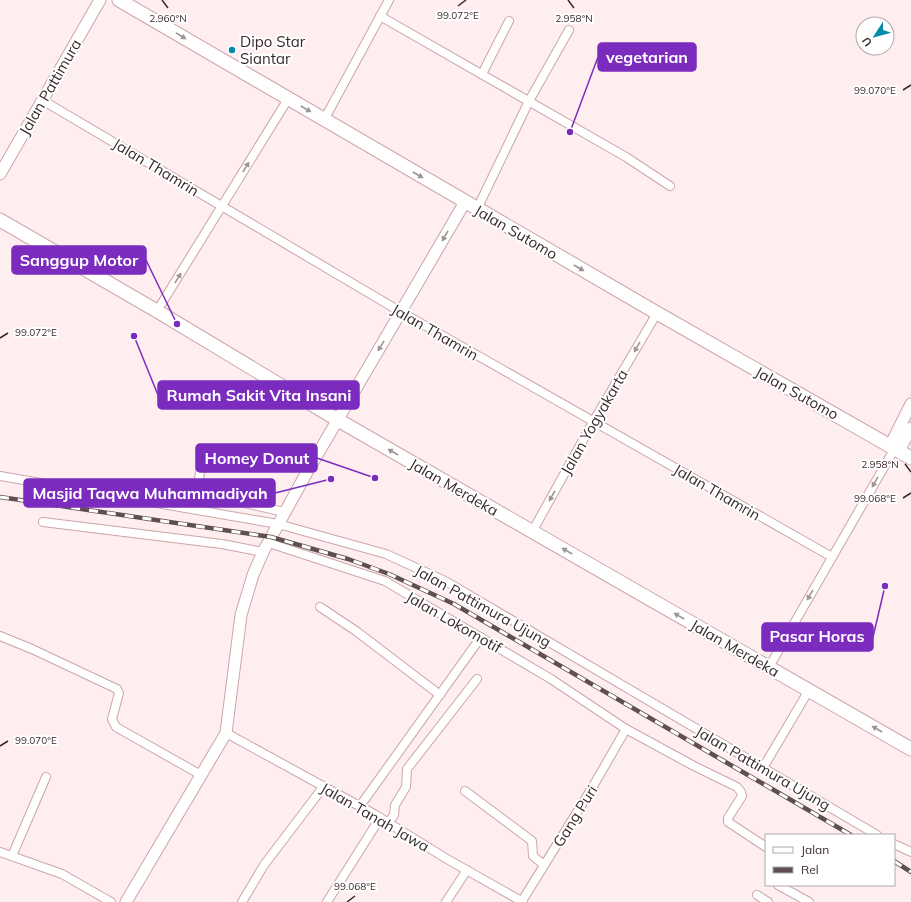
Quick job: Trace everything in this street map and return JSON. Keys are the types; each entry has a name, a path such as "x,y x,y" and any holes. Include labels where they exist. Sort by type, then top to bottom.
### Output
{"main road":[{"name":"Jalan Sutomo","path":"122,1 477,209 911,458"},
{"name":"Jalan Merdeka","path":"0,220 157,311 338,420 911,749"}],"street":[{"name":"Jalan Pattimura","path":"0,174 100,0"},
{"path":"324,120 389,0"},
{"path":"380,16 626,157 670,186"},
{"path":"482,74 509,21"},
{"path":"477,209 529,101 569,30"},
{"path":"157,311 288,99"},
{"name":"Jalan Thamrin","path":"42,100 401,312 832,557"},
{"path":"126,902 226,733 241,615 253,575 266,548 284,512 465,202"},
{"name":"Jalan Yogyakarta","path":"532,532 593,422 657,313"},
{"path":"895,448 911,404"},
{"path":"769,667 895,448 911,428"},
{"path":"200,472 197,492 284,512"},
{"name":"Jalan Pattimura Ujung","path":"0,476 278,524 386,554 447,582 875,834"},
{"name":"Jalan Lokomotif","path":"44,522 266,548 384,581 551,679 626,728 739,789 742,796 728,818 728,822 765,846"},
{"path":"320,607 356,631 440,695"},
{"path":"0,636 32,649 117,689 119,693 112,719 116,727 201,775"},
{"path":"360,806 481,638"},
{"path":"388,823 394,815 394,805 406,787 407,768 477,679"},
{"path":"764,768 809,690"},
{"name":"Gang Puri","path":"522,902 592,788 626,728"},
{"name":"Jalan Tanah Jawa","path":"226,733 360,806 522,902"},
{"path":"12,856 46,777"},
{"path":"242,902 264,865 324,786"},
{"path":"465,791 532,841 533,856 544,865"},
{"path":"327,902 380,818"},
{"path":"895,844 911,852"},
{"path":"0,852 62,874 111,902"},
{"path":"446,902 467,870"},
{"path":"780,886 808,902"},
{"path":"757,895 768,902"}],"railway":[{"path":"0,497 271,537 348,559 389,574 454,604 849,834"},
{"path":"895,862 911,872"}],"place":[{"name":"Dipo Star Siantar","path":"232,50"},
{"name":"vegetarian","path":"570,132"},
{"name":"Sanggup Motor","path":"177,324"},
{"name":"Rumah Sakit Vita Insani","path":"134,336"},
{"name":"Homey Donut","path":"375,478"},
{"name":"Masjid Taqwa Muhammadiyah","path":"331,479"},
{"name":"Pasar Horas","path":"885,586"}]}
